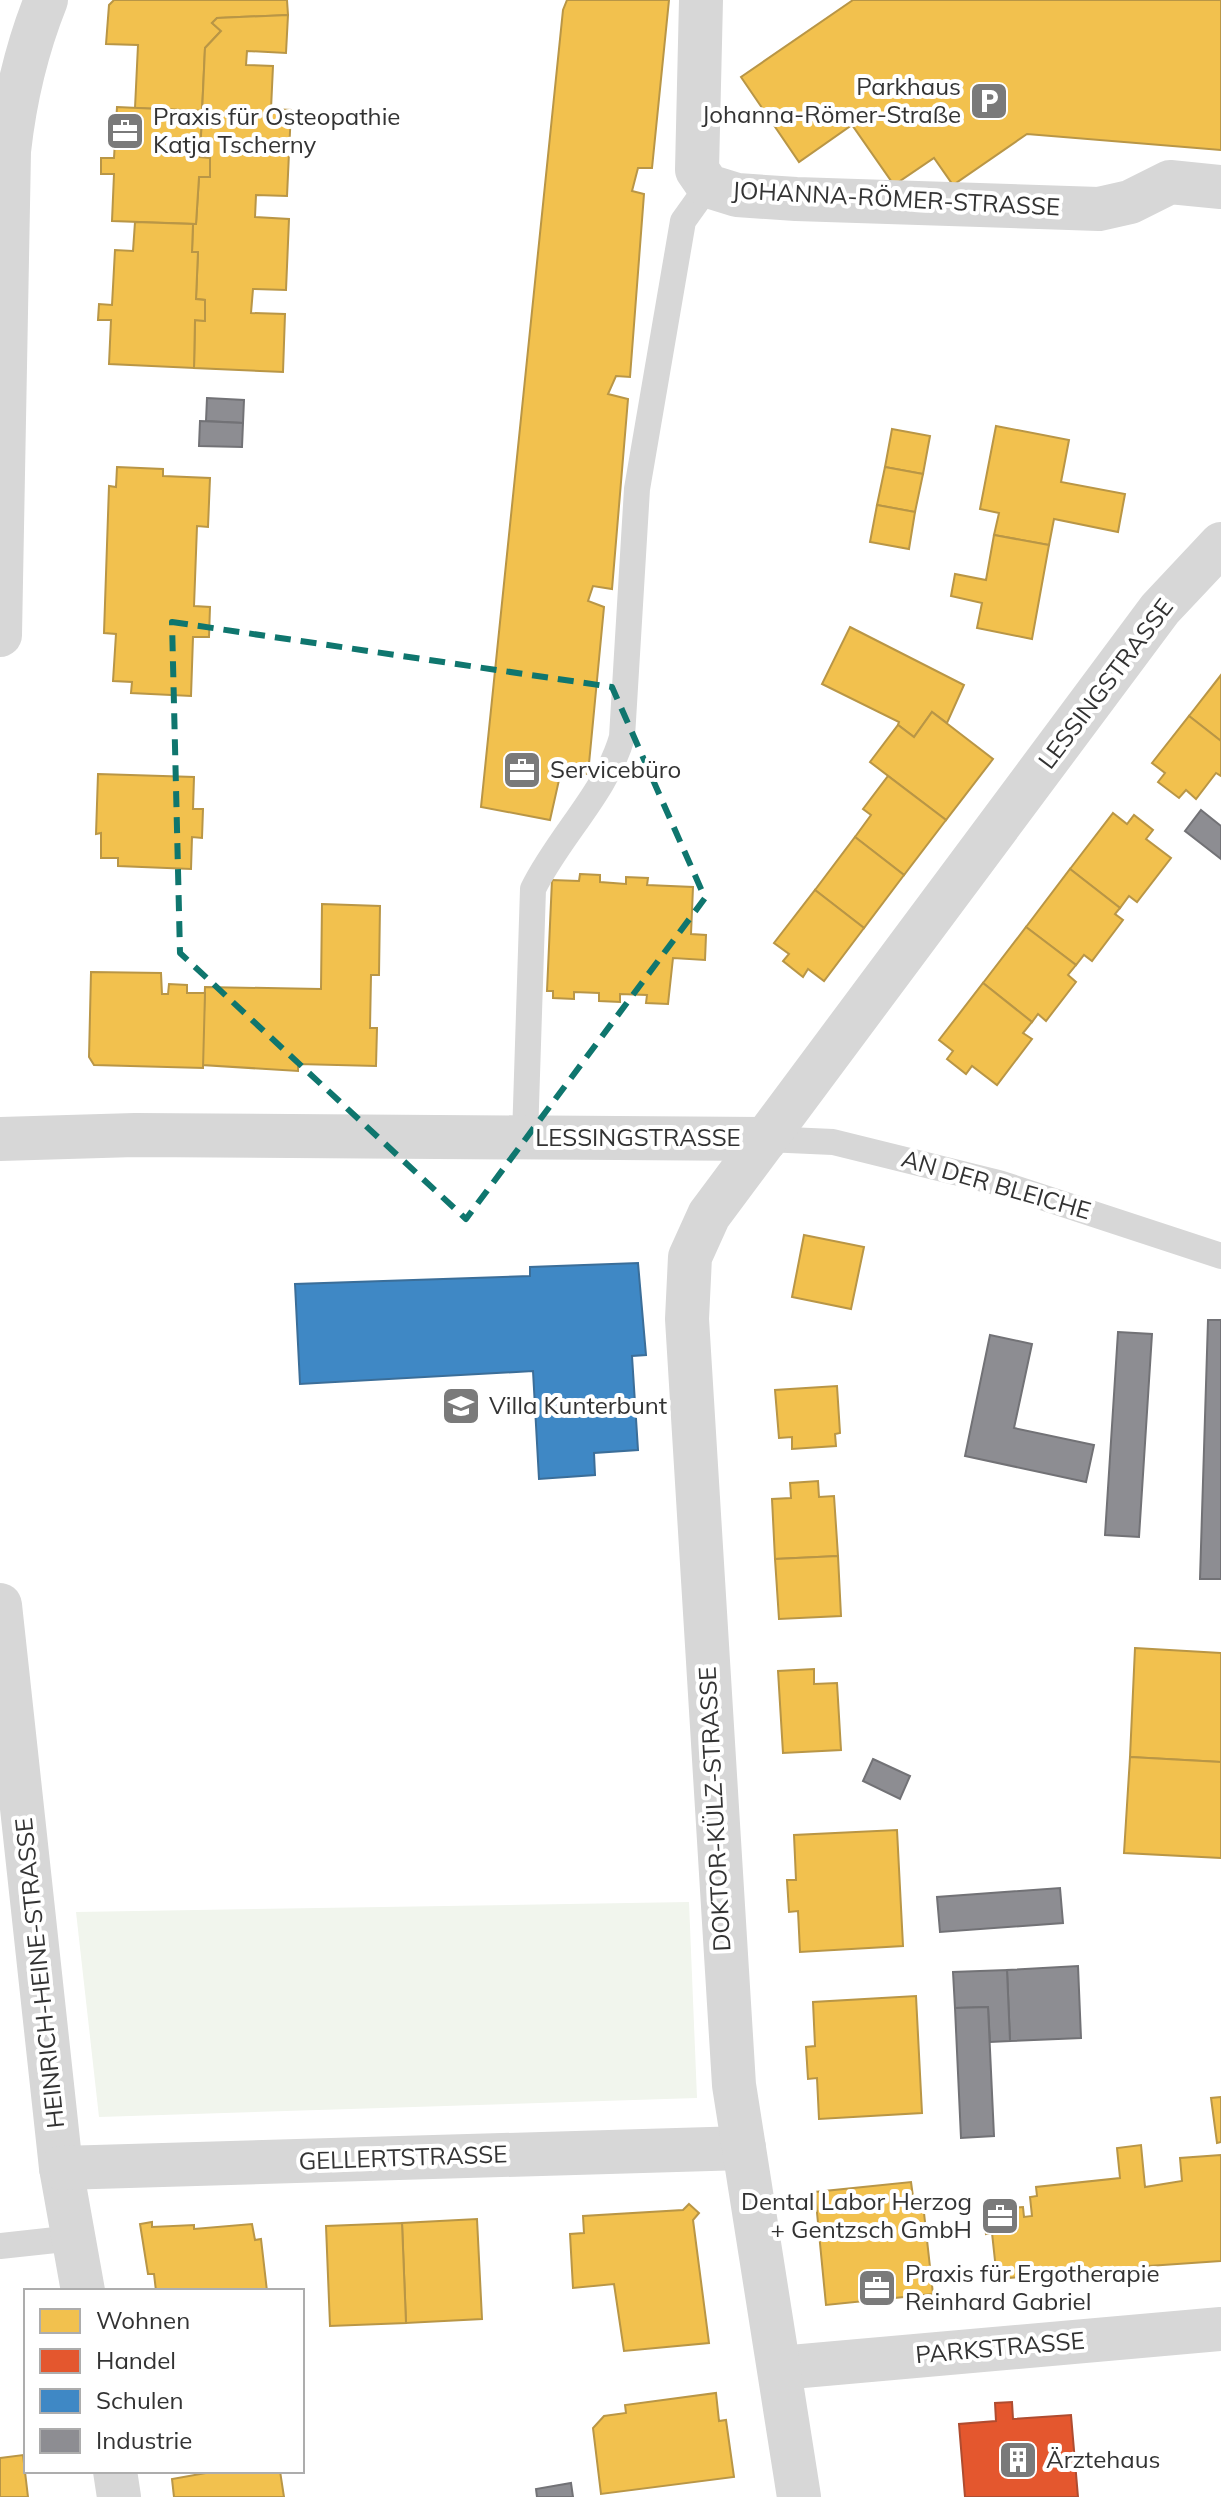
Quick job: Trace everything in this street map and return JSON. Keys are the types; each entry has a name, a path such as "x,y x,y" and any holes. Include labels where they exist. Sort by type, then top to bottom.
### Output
{"street":[{"path":"0,635 9,151 16,93 27,46 46,0"},
{"name":"JOHANNA-RÖMER-STRASSE","path":"701,0 697,170 708,186 737,195 781,198 1099,209 1130,202 1170,182 1221,187"},
{"name":"LESSINGSTRASSE","path":"0,1139 135,1135 766,1139 1160,609 1221,544"},
{"name":"DOKTOR-KÜLZ-STRASSE","path":"766,1139 709,1215 690,1257 687,1319 734,2085 799,2497"},
{"name":"HEINRICH-HEINE-STRASSE","path":"0,1605 61,2168 83,2289"},
{"name":"GELLERTSTRASSE","path":"61,2168 744,2148"},
{"name":"PARKSTRASSE","path":"780,2368 1221,2329"},
{"path":"115,2473 119,2497"}],"lane":[{"path":"525,1137 533,889 549,855 614,765 622,737 637,489 683,221 708,186"},
{"name":"AN DER BLEICHE","path":"766,1139 833,1142 999,1183 1221,1256"},
{"path":"0,2246 74,2238"}],"highlighted area":[{"path":"172,622 612,687 705,898 466,1219 180,953"}],"shaded area":[{"path":"689,1902 697,2098 99,2117 76,1912"}],"building: Wohnen":[{"path":"114,0 287,0 288,15 217,18 212,23 221,31 205,48 202,111 135,108 138,45 106,44 109,5"},
{"path":"567,0 669,0 652,168 638,168 632,191 644,194 630,377 616,376 608,394 628,399 612,589 593,586 588,601 604,607 588,774 561,771 550,820 481,807 563,10"},
{"name":"Parkhaus Johanna-Römer-Straße","path":"853,0 1221,0 1221,150 1027,134 953,185 934,158 894,185 852,125 799,162 741,77"},
{"path":"288,15 286,53 247,51 246,65 273,66 271,109 291,110 287,196 256,195 255,217 289,219 286,290 253,289 251,313 285,314 283,372 194,368 195,320 205,321 205,300 196,299 198,252 192,252 193,224 196,224 199,177 210,177 210,158 200,157 205,48 221,31 212,23 217,18"},
{"path":"117,107 202,111 200,157 210,158 210,177 199,177 196,224 112,221 114,174 101,174 101,158 114,158"},
{"path":"135,222 193,224 192,252 198,252 196,299 205,300 205,321 195,320 194,368 109,364 111,320 98,320 99,304 112,305 115,250 133,251"},
{"path":"996,426 1069,440 1061,482 1125,494 1118,532 1054,519 1049,545 994,535 999,513 980,509"},
{"path":"892,429 930,436 923,474 885,467"},
{"path":"117,467 163,469 163,476 210,478 208,527 197,526 194,606 210,607 209,637 193,637 191,696 131,693 132,682 113,681 116,634 104,633 109,486 116,487"},
{"path":"885,467 923,474 915,512 877,505"},
{"path":"877,505 915,512 909,549 870,542"},
{"path":"994,535 1049,545 1032,639 977,628 982,603 951,596 955,574 986,580"},
{"path":"850,627 964,685 947,723 932,712 914,737 898,725 899,722 822,684"},
{"path":"1221,675 1221,741 1189,716"},
{"path":"932,712 993,759 946,820 870,762 898,725 914,737"},
{"path":"1189,716 1221,741 1221,776 1216,773 1196,799 1186,790 1179,798 1158,782 1165,773 1152,763"},
{"path":"98,774 194,777 193,809 203,809 202,838 192,837 191,869 118,866 118,858 101,858 101,833 96,834"},
{"path":"888,776 946,820 904,875 855,837 871,815 863,809"},
{"path":"1113,813 1127,824 1134,815 1153,830 1146,839 1171,858 1137,902 1129,896 1120,908 1070,869"},
{"path":"855,837 904,875 864,928 815,890"},
{"path":"1070,869 1120,908 1115,914 1123,920 1092,961 1084,955 1076,965 1026,927"},
{"path":"580,874 600,875 600,882 626,884 626,877 648,878 647,885 693,887 691,934 706,935 705,960 673,958 668,1004 646,1003 647,995 620,994 620,1002 599,1001 599,993 574,992 574,999 553,998 553,991 547,991 552,880 579,881"},
{"path":"815,890 864,928 824,981 808,969 803,977 783,961 789,954 774,943"},
{"path":"322,904 380,906 379,975 371,975 370,1028 377,1028 376,1066 298,1064 298,1071 202,1065 205,987 321,989"},
{"path":"1026,927 1076,965 1068,975 1076,982 1046,1021 1038,1014 1032,1022 983,983"},
{"path":"91,972 161,973 162,994 168,994 169,984 187,985 187,993 205,993 203,1068 94,1065 89,1057"},
{"path":"983,983 1032,1022 1023,1033 1032,1039 997,1085 972,1066 966,1074 947,1059 953,1051 939,1040"},
{"path":"804,1235 864,1247 851,1309 792,1297"},
{"path":"837,1386 840,1433 835,1434 836,1446 792,1449 792,1437 779,1438 775,1390"},
{"path":"818,1481 819,1497 834,1496 838,1556 775,1559 772,1499 791,1498 790,1483"},
{"path":"838,1556 841,1616 779,1619 775,1559"},
{"path":"1135,1648 1221,1653 1221,1762 1130,1757"},
{"path":"814,1669 814,1684 837,1683 841,1750 783,1753 778,1671"},
{"path":"1130,1757 1221,1762 1221,1858 1124,1853"},
{"path":"897,1830 903,1946 800,1952 798,1911 789,1912 787,1880 796,1880 794,1835"},
{"path":"916,1996 922,2113 819,2119 817,2078 808,2079 806,2047 815,2046 813,2002"},
{"path":"1221,2097 1221,2142 1217,2143 1211,2098"},
{"path":"1141,2145 1145,2187 1182,2181 1180,2158 1221,2155 1221,2261 1148,2266 1134,2268 1135,2273 1102,2276 1102,2270 997,2279 992,2233 986,2234 983,2210 1023,2207 1024,2217 1032,2216 1030,2197 1037,2196 1036,2187 1120,2178 1117,2148"},
{"path":"911,2182 914,2204 923,2204 933,2294 826,2305 815,2192"},
{"path":"689,2204 699,2213 693,2220 709,2343 624,2351 614,2284 573,2288 570,2234 584,2233 583,2216 683,2210"},
{"path":"477,2219 482,2319 406,2323 402,2223"},
{"path":"152,2222 152,2227 194,2225 194,2229 252,2224 255,2240 261,2239 267,2289 156,2289 154,2274 148,2274 140,2224"},
{"path":"402,2223 406,2323 330,2326 326,2226"},
{"path":"716,2393 719,2421 726,2420 734,2477 601,2494 593,2428 604,2416 626,2413 625,2405"},
{"path":"23,2455 28,2497 0,2497 0,2458"},
{"path":"206,2473 280,2473 284,2497 174,2497 172,2479"}],"building: Handel":[{"name":"Ärztehaus","path":"1012,2402 1013,2419 1071,2415 1078,2497 965,2497 959,2424 996,2421 995,2403"}],"building: Schulen":[{"path":"638,1263 646,1355 632,1356 638,1450 594,1453 595,1475 539,1479 533,1371 300,1384 295,1284 530,1276 530,1267"}],"building: Industrie":[{"path":"207,398 244,400 243,423 206,421"},
{"path":"200,421 243,423 242,447 199,446"},
{"path":"1201,810 1221,826 1221,859 1185,831"},
{"path":"1208,1320 1221,1320 1221,1579 1200,1579"},
{"path":"1118,1332 1152,1334 1139,1537 1105,1535"},
{"path":"990,1335 1032,1344 1014,1428 1094,1445 1086,1482 965,1456"},
{"path":"873,1759 910,1776 900,1799 863,1781"},
{"path":"1060,1888 1063,1923 940,1932 937,1897"},
{"path":"1078,1966 1081,2038 1010,2041 1007,1970"},
{"path":"1007,1970 1010,2041 990,2042 988,2007 955,2008 953,1972"},
{"path":"988,2007 994,2136 961,2138 955,2008"},
{"path":"571,2483 573,2497 537,2497 536,2489"}],"place":[{"name":"Parkhaus Johanna-Römer-Straße","path":"989,101"},
{"name":"Praxis für Osteopathie Katja Tscherny","path":"125,131"},
{"name":"Servicebüro","path":"522,770"},
{"name":"Villa Kunterbunt","path":"461,1406"},
{"name":"Dental Labor Herzog + Gentzsch GmbH","path":"1000,2216"},
{"name":"Praxis für Ergotherapie Reinhard Gabriel","path":"877,2288"},
{"name":"Ärztehaus","path":"1018,2460"}]}
